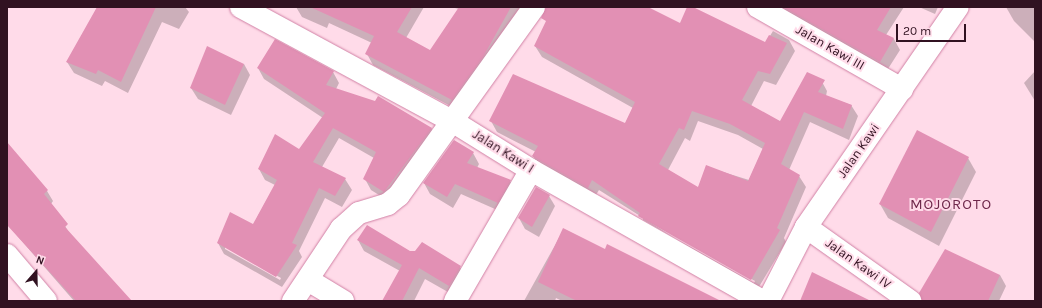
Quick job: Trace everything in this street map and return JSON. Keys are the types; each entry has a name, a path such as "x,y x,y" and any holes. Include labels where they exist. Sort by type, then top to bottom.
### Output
{"street":[{"name":"Jalan Kawi I","path":"241,7 452,121 531,170 763,301"},
{"path":"293,301 346,226 360,213 394,201 534,7"},
{"name":"Jalan Kawi III","path":"758,7 902,89"},
{"name":"Jalan Kawi","path":"768,301 806,227 958,7"},
{"path":"455,301 531,170"},
{"name":"Jalan Kawi IV","path":"806,227 910,301"},
{"path":"7,255 46,301"},
{"path":"308,280 343,301"}],"building":[{"path":"97,7 156,7 121,82 98,70 96,74 66,62"},
{"path":"310,7 412,7 397,32 430,50 459,7 511,7 483,57 452,100 365,54 374,36"},
{"path":"546,7 648,7 680,23 687,7 693,7 765,42 769,35 787,43 770,74 758,71 742,100 780,121 807,72 825,80 818,92 852,105 843,129 804,112 781,164 800,175 777,228 780,230 751,280 638,216 640,213 592,180 588,188 532,156 538,146 489,121 513,74 625,123 635,102 534,46 546,21 541,18","holes":["692,111 730,124 765,143 748,181 706,165 698,187 659,164 679,128 684,130"]},
{"path":"783,7 891,7 877,30 894,38 880,62"},
{"path":"275,39 334,71 326,85 375,101 378,96 432,128 384,192 363,179 376,152 333,128 313,162 346,178 335,196 319,188 292,243 297,245 276,277 217,243 230,212 253,224 277,180 258,169 275,134 299,149 325,113 257,68"},
{"path":"207,46 244,64 225,105 190,88"},
{"path":"917,130 969,157 931,232 879,204"},
{"path":"454,140 474,152 467,163 511,180 498,203 455,184 447,197 423,183"},
{"path":"7,142 48,190 44,194 68,224 65,227 132,301 76,301 7,225"},
{"path":"536,187 550,195 532,227 518,218"},
{"path":"367,225 410,251 415,251 422,242 461,266 449,286 419,268 402,301 382,301 402,265 357,240"},
{"path":"563,228 605,249 607,244 721,301 577,301 538,282"},
{"path":"945,249 1000,275 988,301 922,301 919,293"},
{"path":"812,272 871,301 800,301"}],"district":[{"name":"MOJOROTO","path":"951,205"}]}
